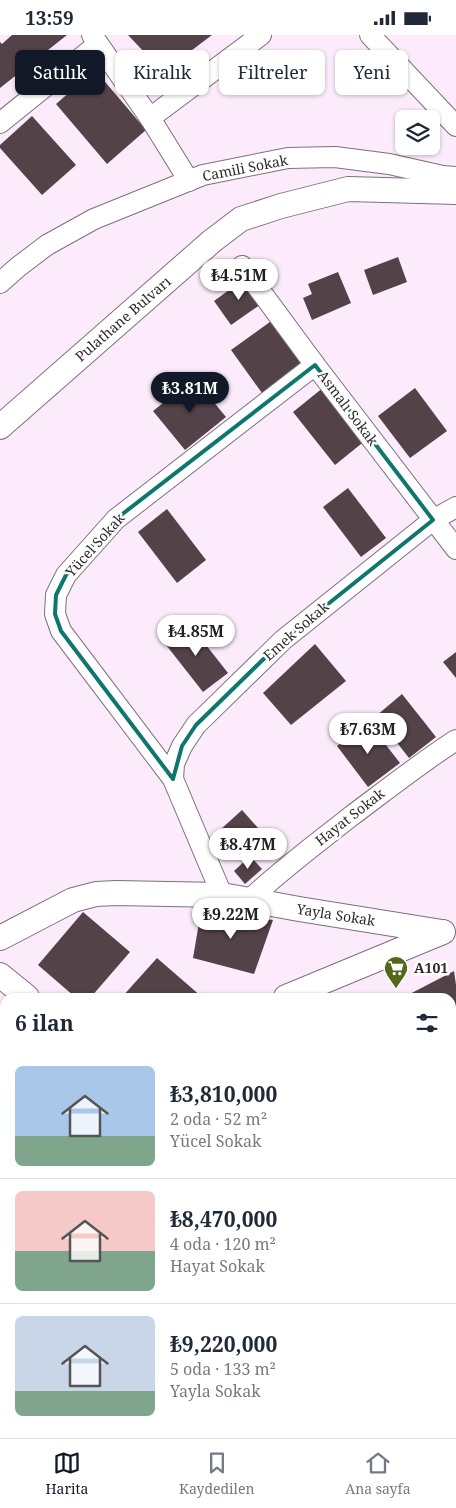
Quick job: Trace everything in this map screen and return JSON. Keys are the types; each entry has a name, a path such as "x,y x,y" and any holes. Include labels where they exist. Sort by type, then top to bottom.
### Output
{"street":[{"path":"150,118 261,35"},
{"path":"370,35 456,126"},
{"path":"0,123 95,39 150,118 189,181"},
{"name":"Camili Sokak","path":"0,283 47,245 94,219 203,175 288,158 335,157 389,164 456,177"},
{"name":"Pulathane Bulvarı","path":"0,427 212,241 241,219 281,205 348,189 456,192"},
{"name":"Asmalı Sokak","path":"242,266 456,549"},
{"name":"Yücel Sokak","path":"173,779 61,631 55,614 56,595 66,575 116,519 315,365"},
{"name":"Emek Sokak","path":"173,779 174,764 182,746 196,725 283,640 433,520 456,507"},
{"name":"Hayat Sokak","path":"249,899 278,873 420,763 456,740"},
{"path":"173,779 222,895"},
{"name":"Yayla Sokak","path":"0,938 73,900 96,894 116,893 222,895 449,929"},
{"path":"296,993 449,929"},
{"path":"0,975 22,993"}],"highlighted area":[{"path":"315,365 433,520 283,640 196,725 182,746 173,779 61,631 55,614 56,595 66,575 116,519"}],"building":[{"path":"12,35 67,35 48,50 15,50 15,76 0,88 0,42 2,44"},
{"path":"128,35 212,35 192,50 142,50"},
{"path":"105,82 146,130 107,164 56,104 66,95 105,95"},
{"path":"32,116 76,165 42,195 0,148 0,145"},
{"path":"398,257 407,282 373,295 364,270"},
{"path":"338,272 351,303 312,320 303,298 312,294 308,284"},
{"path":"247,277 264,302 231,325 214,301"},
{"path":"274,319 305,363 262,393 231,350"},
{"path":"194,378 226,417 185,450 153,411"},
{"path":"324,387 366,440 335,465 293,412"},
{"path":"415,388 447,431 410,458 378,416"},
{"path":"348,488 386,538 361,557 323,507"},
{"path":"167,509 206,560 177,583 138,532"},
{"path":"188,622 228,673 203,692 163,641"},
{"path":"315,644 346,681 291,725 263,693"},
{"path":"456,652 456,678 443,662"},
{"path":"402,694 436,737 409,758 376,716"},
{"path":"368,722 400,763 368,787 337,746"},
{"path":"242,810 259,829 226,859 209,840"},
{"path":"250,856 262,869 245,884 234,871"},
{"path":"201,911 273,920 254,974 193,958"},
{"path":"83,912 130,952 94,993 70,993 38,965"},
{"path":"157,958 197,993 126,993"},
{"path":"454,971 456,993 412,993"}],"place":[{"name":"A101","path":"396,989"}]}
